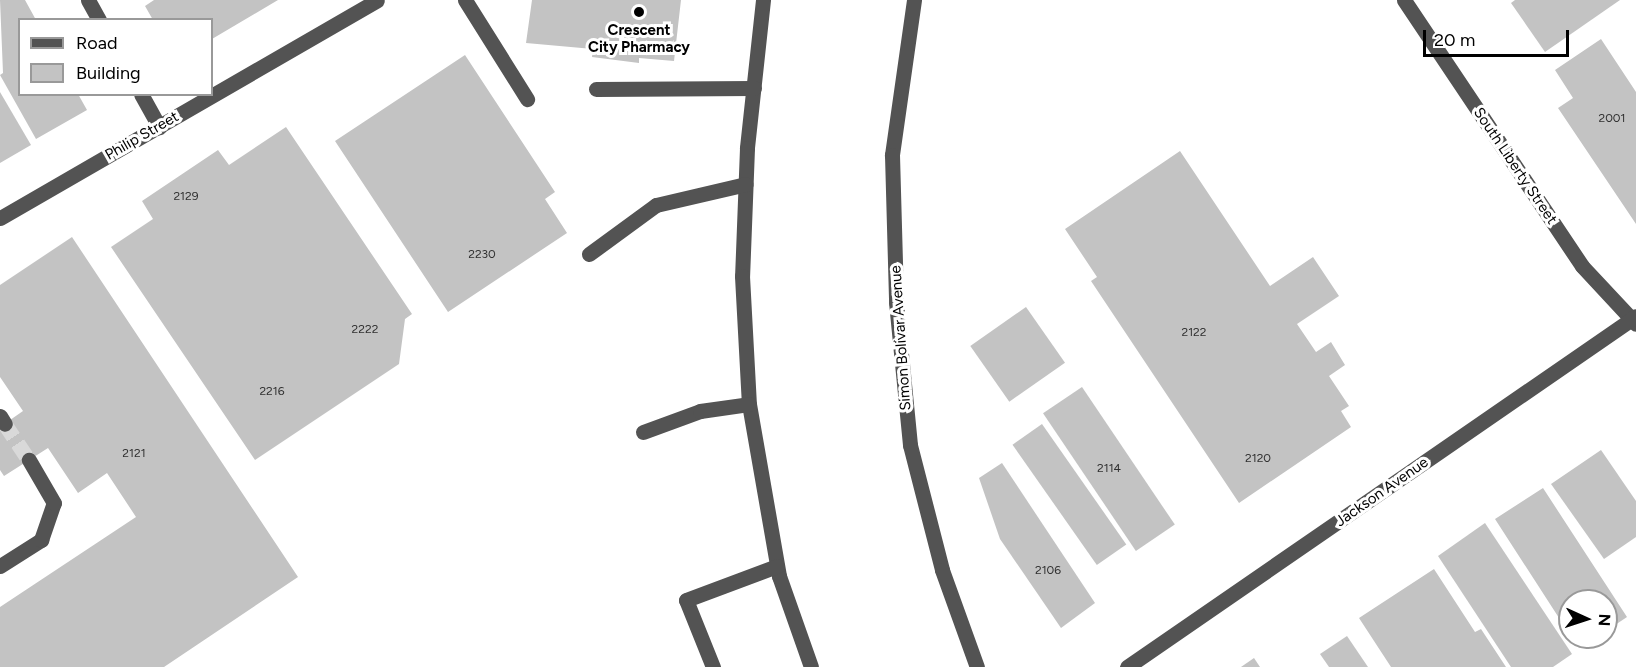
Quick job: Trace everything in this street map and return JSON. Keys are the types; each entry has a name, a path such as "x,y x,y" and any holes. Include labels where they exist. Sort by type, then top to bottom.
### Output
{"street":[{"path":"88,0 98,18"},
{"name":"Philip Street","path":"213,96 377,0"},
{"path":"465,0 527,99"},
{"path":"764,0 746,184 742,276 749,404 777,567 811,667"},
{"name":"Simon Bolivar Avenue","path":"914,0 892,155 896,302 904,390 910,445 942,570 977,667"},
{"name":"South Liberty Street","path":"1404,0 1582,266 1635,320"},
{"path":"596,89 754,88"},
{"path":"142,96 159,127"},
{"name":"Philip Street","path":"0,218 212,96"},
{"path":"589,254 656,204 746,184"},
{"name":"Jackson Avenue","path":"1127,667 1635,320"},
{"path":"643,432 700,411 749,404"},
{"path":"0,566 41,540 54,503 29,460"},
{"path":"713,667 686,600 777,567"}],"building":[{"path":"0,0 25,0 35,18 18,18 18,96 79,96 87,110 36,139 0,75 3,73"},
{"path":"154,0 278,0 213,38 213,18 152,18 145,6"},
{"path":"532,0 681,0 674,61 639,58 639,63 592,57 593,49 526,43"},
{"path":"1515,0 1620,0 1545,52 1511,3"},
{"path":"1601,39 1636,92 1636,224 1558,108 1573,98 1555,70"},
{"path":"465,55 555,192 545,199 567,233 448,312 335,141"},
{"path":"0,92 31,145 0,163"},
{"path":"286,127 412,314 405,319 399,364 255,460 111,247 153,219 142,201 218,150 229,165"},
{"path":"1180,151 1270,286 1313,257 1339,296 1297,324 1316,352 1331,342 1345,365 1329,376 1349,406 1341,411 1351,427 1239,503 1091,281 1097,277 1065,229"},
{"path":"72,237 298,577 164,667 0,667 0,607 136,517 107,473 78,493 48,448 4,476 0,470 0,427 23,411 0,377 0,285"},
{"path":"1026,307 1065,363 1009,402 970,346"},
{"path":"1082,387 1175,525 1136,551 1043,413"},
{"path":"1042,424 1126,544 1097,565 1013,445"},
{"path":"1601,450 1636,501 1636,537 1604,559 1551,484"},
{"path":"1002,463 1095,603 1061,628 1000,539 979,478"},
{"path":"1543,488 1609,589 1558,589 1558,616 1495,519"},
{"path":"1485,523 1558,633 1558,649 1569,649 1572,654 1553,667 1511,667 1438,556"},
{"path":"1434,569 1475,632 1481,629 1506,667 1391,667 1359,618"},
{"path":"1618,603 1627,617 1618,623"},
{"path":"1347,636 1368,667 1329,667 1320,654"},
{"path":"1254,658 1260,667 1241,667"}],"tunnel":[{"path":"5,424 29,460"}],"place":[{"name":"Crescent City Pharmacy","path":"639,12"}]}
